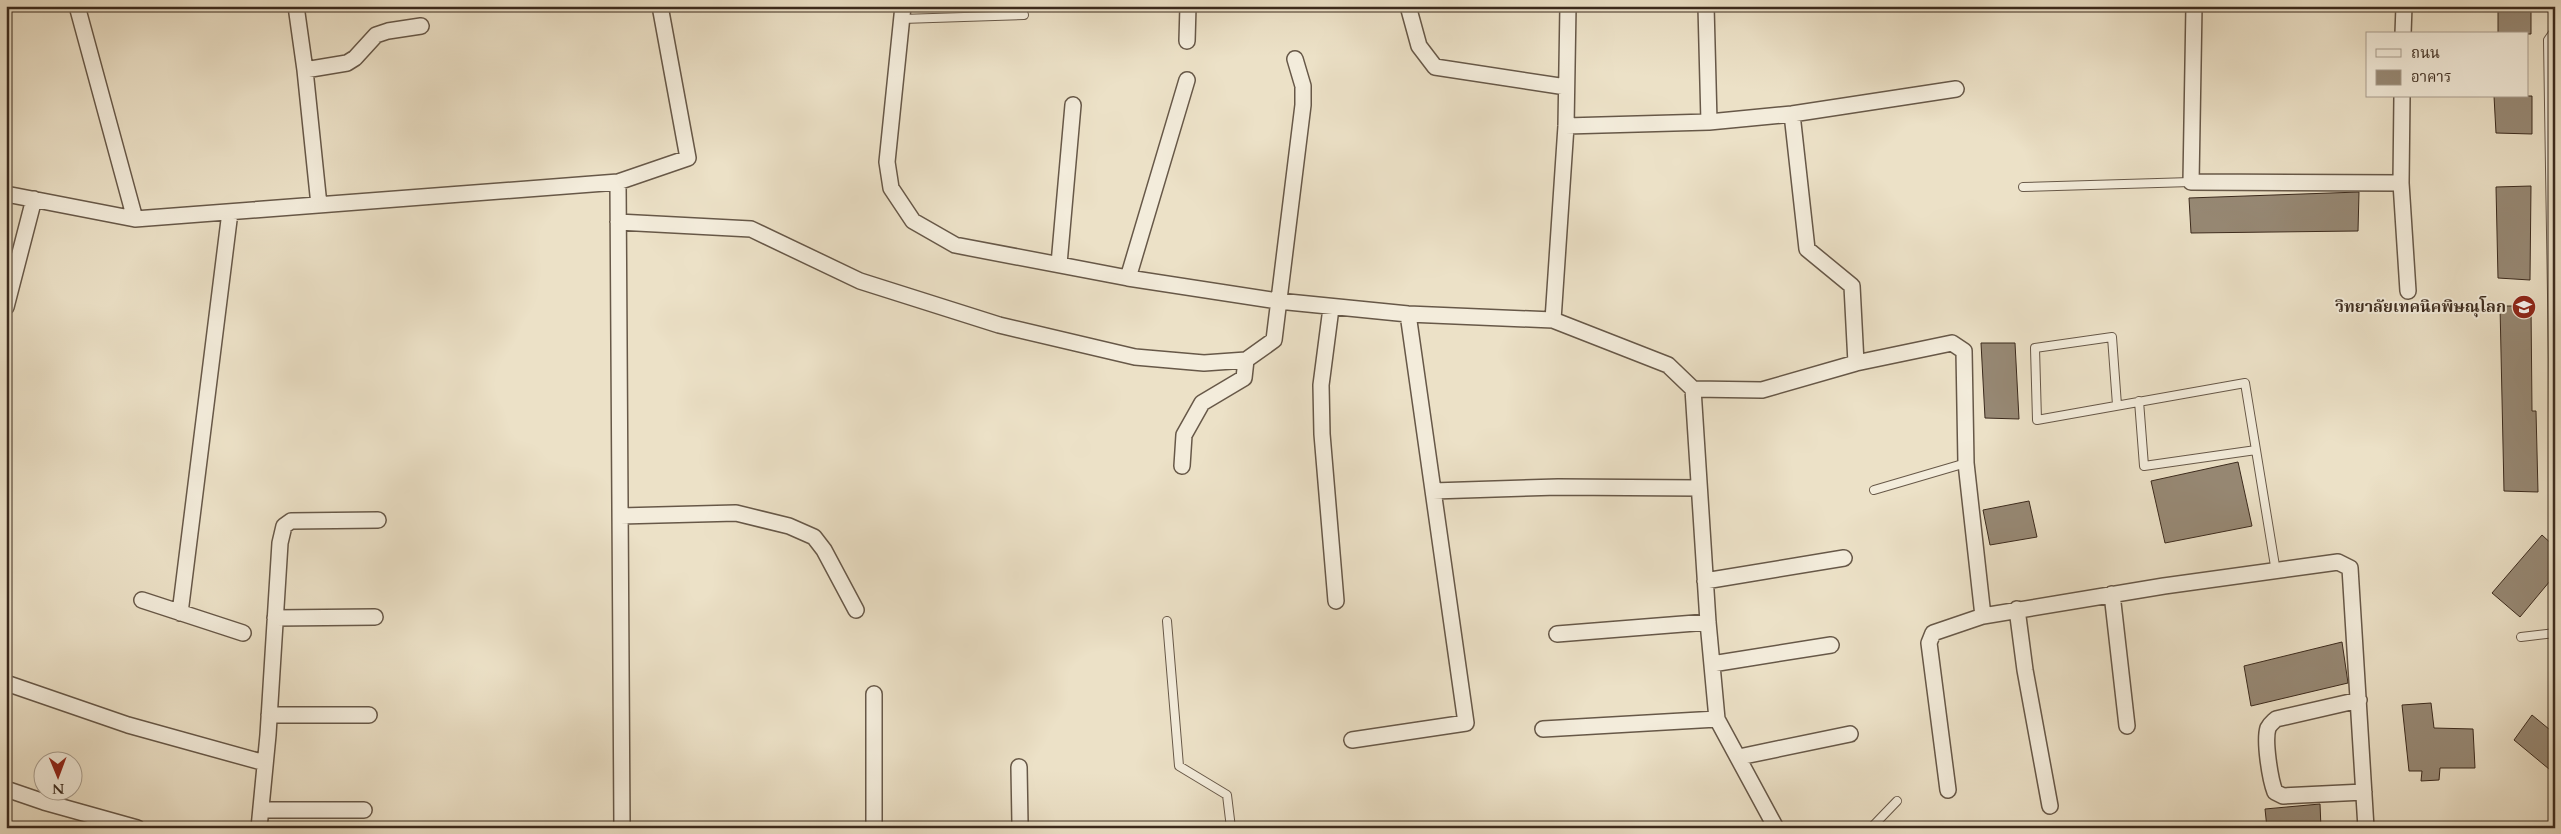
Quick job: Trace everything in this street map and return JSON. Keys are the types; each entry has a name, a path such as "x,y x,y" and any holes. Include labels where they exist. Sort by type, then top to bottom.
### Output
{"street":[{"path":"77,6 136,219"},
{"path":"296,6 305,70 319,205"},
{"path":"6,194 136,219 618,182 688,158 660,6"},
{"path":"1187,41 1188,6"},
{"path":"1408,6 1419,46 1436,67 1566,87"},
{"path":"1553,320 1566,126 1568,6"},
{"path":"1706,6 1708,122"},
{"path":"2194,6 2191,182 2401,183"},
{"path":"2403,32 2404,6"},
{"path":"903,13 886,162 890,188 913,221 955,245 1128,278 1332,308 1408,314 1553,320 1668,365 1693,389 1705,581 1717,719 1776,828"},
{"path":"305,70 347,63 355,58 376,35 388,30 421,26"},
{"path":"618,222 751,229 860,282 999,325 1135,357 1204,363 1246,360 1274,340 1303,105 1303,86 1296,59"},
{"path":"1128,278 1187,80"},
{"path":"1566,126 1708,122 1792,114 1956,89"},
{"path":"2402,98 2401,183 2408,291"},
{"path":"1059,264 1073,104"},
{"path":"1792,114 1807,249 1852,286 1856,363"},
{"path":"618,182 622,828"},
{"path":"6,307 34,200"},
{"path":"180,613 230,212"},
{"path":"1332,308 1321,385 1322,434 1336,601"},
{"path":"1352,740 1466,723 1408,314"},
{"path":"1693,389 1762,390 1856,363 1952,343 1964,351 1966,463 1983,616"},
{"path":"1182,466 1184,435 1202,403 1244,378 1246,360"},
{"path":"1433,491 1558,487 1699,488"},
{"path":"620,516 736,513 789,526 814,537 824,550 856,610"},
{"path":"259,828 269,716 280,543 284,526 291,521 378,520"},
{"path":"1705,581 1844,558"},
{"path":"1948,790 1929,643 1933,633 1983,616 2017,609 2338,562 2350,568 2366,828"},
{"path":"2112,594 2127,726"},
{"path":"142,600 243,633"},
{"path":"2017,609 2025,670 2050,806"},
{"path":"275,618 375,617"},
{"path":"1557,634 1708,622"},
{"path":"1712,664 1832,645"},
{"path":"6,683 128,725 265,763"},
{"path":"874,694 874,828"},
{"path":"2358,700 2276,719 2269,725 2267,734 2271,782 2275,792 2283,796 2364,792"},
{"path":"269,716 369,715"},
{"path":"1543,729 1717,719"},
{"path":"1739,757 1850,734"},
{"path":"1018,828 1020,824 1019,768"},
{"path":"6,788 44,802 137,828"},
{"path":"261,810 364,810"}],"lane":[{"path":"903,13 1024,14"},
{"path":"2555,30 2548,40 2555,486"},
{"path":"2022,187 2191,182"},
{"path":"2116,405 2112,337 2035,348 2037,420 2245,384 2276,572"},
{"path":"2139,401 2144,466 2256,450"},
{"path":"1874,490 1966,463"},
{"path":"1168,621 1179,766 1227,795 1231,828"},
{"path":"2521,637 2555,633"},
{"path":"1870,828 1897,801"}],"building":[{"path":"2498,6 2531,6 2531,34 2528,34 2528,32 2498,32"},
{"path":"2528,96 2532,96 2532,134 2496,133 2494,98 2528,98"},
{"path":"2531,186 2530,280 2498,278 2496,187"},
{"path":"2359,192 2358,231 2191,233 2189,198"},
{"path":"2500,306 2531,306 2532,411 2536,411 2538,492 2504,491"},
{"path":"1981,343 2015,343 2019,419 1985,418"},
{"path":"2238,462 2252,526 2165,543 2151,481"},
{"path":"2029,501 2037,537 1990,545 1983,510"},
{"path":"2542,535 2555,547 2555,575 2520,617 2492,593"},
{"path":"2342,642 2348,683 2251,706 2244,666"},
{"path":"2431,703 2434,728 2473,729 2475,768 2440,768 2439,780 2421,781 2422,771 2409,771 2402,705"},
{"path":"2532,715 2555,734 2555,774 2514,740"},
{"path":"2320,804 2321,828 2267,828 2265,809"}],"place":[{"name":"วิทยาลัยเทคนิคพิษณุโลก","path":"2524,307"}]}
